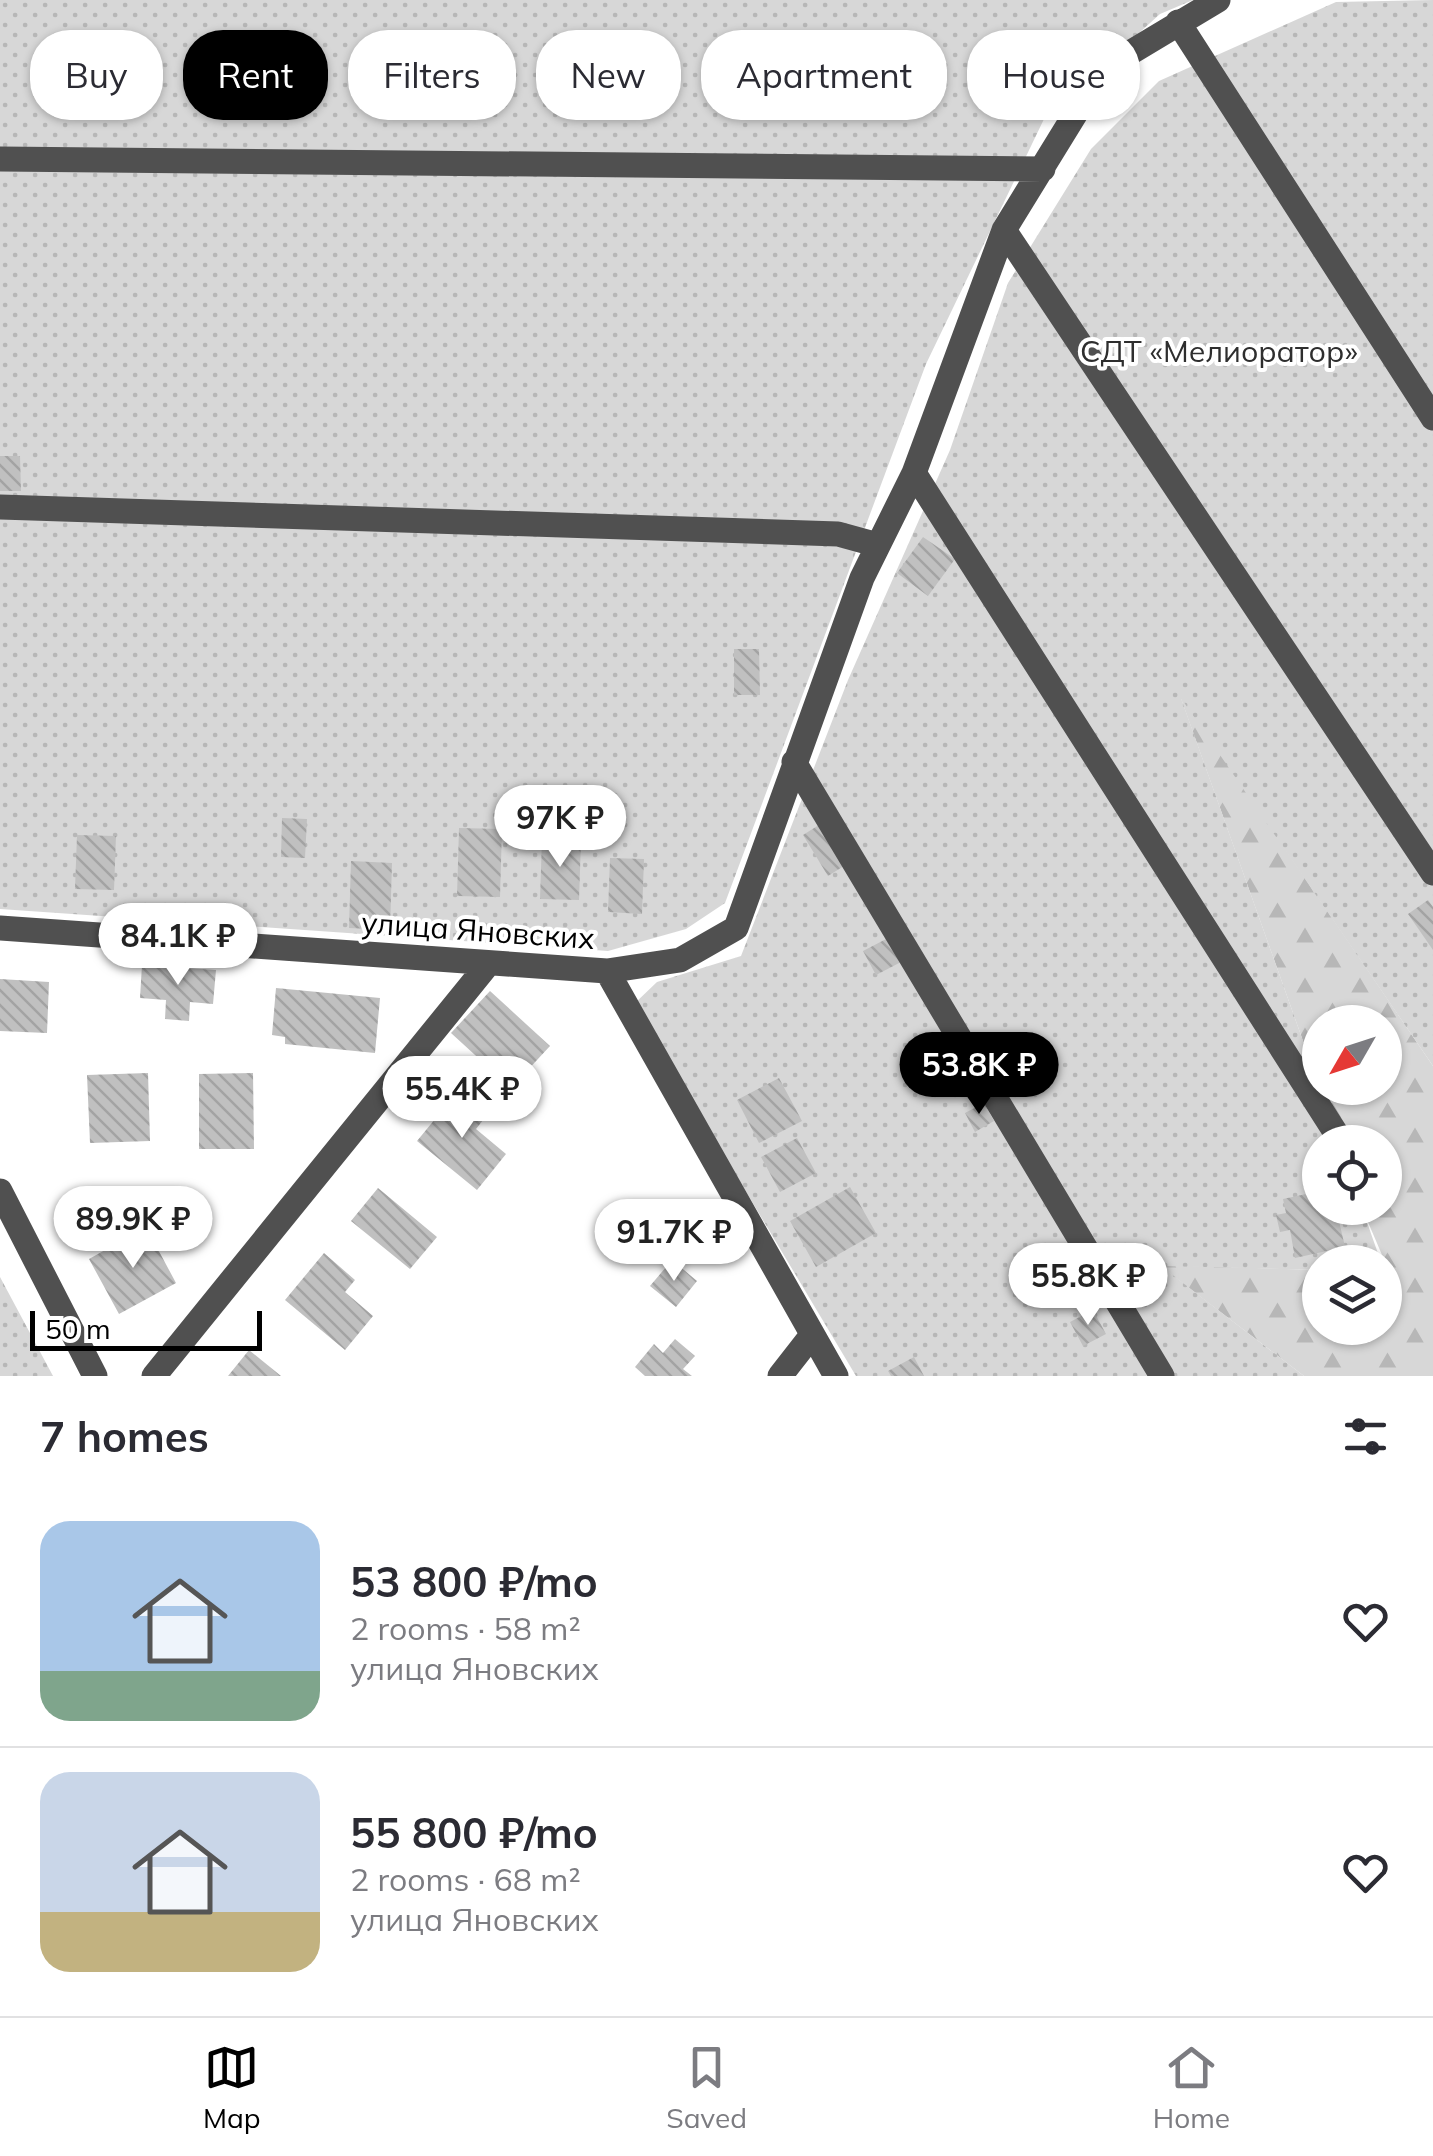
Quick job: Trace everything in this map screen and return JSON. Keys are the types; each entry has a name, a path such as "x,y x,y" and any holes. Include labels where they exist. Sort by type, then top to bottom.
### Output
{"street":[{"path":"607,972 680,960 736,928 794,762 878,545 914,473 1004,230 1102,70 1218,0"},
{"path":"1178,22 1433,418"},
{"path":"0,159 1042,169"},
{"path":"1004,230 1433,873"},
{"path":"914,473 1332,1125"},
{"path":"0,507 838,534 878,545"},
{"path":"794,762 1162,1376"},
{"name":"улица Яновских","path":"0,928 607,972 836,1376"},
{"path":"154,1376 489,963"},
{"path":"0,1191 95,1376"},
{"path":"780,1376 812,1335"}],"green space":[{"path":"0,0 1193,0 1160,14 1140,32 967,30 967,120 1044,120 926,364 725,903 686,929 608,951 0,909"},
{"name":"СДТ «Мелиоратор»","path":"1433,0 1433,1066 1402,1021 1402,1005 1391,1005 1181,698 1302,1038 1302,1105 1326,1105 1333,1125 1302,1125 1302,1225 1368,1225 1375,1245 1302,1245 1302,1270 1161,1266 1304,1376 856,1376 634,1004 657,982 741,956 848,680 950,450 1008,283 1091,149 1120,120 1140,120 1140,100 1159,81 1336,2"},
{"path":"1179,693 1391,1005 1302,1005 1302,1038"},
{"path":"1402,1020 1433,1066 1433,1376 1304,1376 1159,1265 1302,1269 1302,1345 1402,1345 1402,1245 1378,1245 1369,1225 1402,1225 1402,1125 1333,1125 1326,1105 1402,1105"},
{"path":"0,1277 53,1376 0,1376"}],"building":[{"path":"0,456 20,456 21,491 0,491"},
{"path":"923,537 955,559 928,596 897,573"},
{"path":"734,649 759,649 760,695 734,695"},
{"path":"282,818 307,819 305,858 281,857"},
{"path":"822,823 847,864 828,876 803,835"},
{"path":"459,828 502,829 500,897 457,896"},
{"path":"77,835 116,836 114,890 75,889"},
{"path":"542,839 581,841 579,900 540,899"},
{"path":"610,858 644,859 642,914 608,912"},
{"path":"351,861 392,863 390,930 349,928"},
{"path":"1428,900 1433,907 1433,950 1408,914"},
{"path":"890,937 903,961 876,975 863,951"},
{"path":"142,965 216,970 213,1004 190,1002 189,1021 165,1019 166,1000 140,998"},
{"path":"0,979 49,982 47,1033 0,1031"},
{"path":"276,988 380,998 375,1053 285,1044 285,1037 272,1035"},
{"path":"490,991 550,1046 511,1088 451,1033"},
{"path":"148,1073 150,1141 90,1143 87,1075"},
{"path":"253,1073 254,1149 199,1149 199,1074"},
{"path":"779,1078 802,1121 759,1143 737,1100"},
{"path":"458,1091 487,1115 476,1129 506,1154 477,1190 417,1141"},
{"path":"984,1103 994,1121 975,1132 965,1113"},
{"path":"797,1138 816,1173 780,1192 761,1157"},
{"path":"850,1187 876,1233 816,1267 790,1221"},
{"path":"378,1188 437,1237 410,1269 351,1221"},
{"path":"1302,1195 1302,1225 1340,1225 1345,1245 1302,1245 1302,1256 1295,1258 1290,1230 1280,1232 1276,1215 1286,1213 1283,1199"},
{"path":"146,1227 176,1283 119,1314 89,1259"},
{"path":"324,1253 355,1280 345,1292 373,1316 345,1350 285,1300"},
{"path":"672,1260 697,1281 676,1307 650,1286"},
{"path":"1066,1262 1081,1290 1066,1298 1051,1270"},
{"path":"1093,1310 1106,1334 1083,1346 1070,1322"},
{"path":"675,1339 695,1356 683,1369 692,1376 645,1376 635,1367 654,1344 663,1353"},
{"path":"249,1350 281,1376 228,1376"},
{"path":"914,1357 924,1376 891,1376 888,1371"}]}
